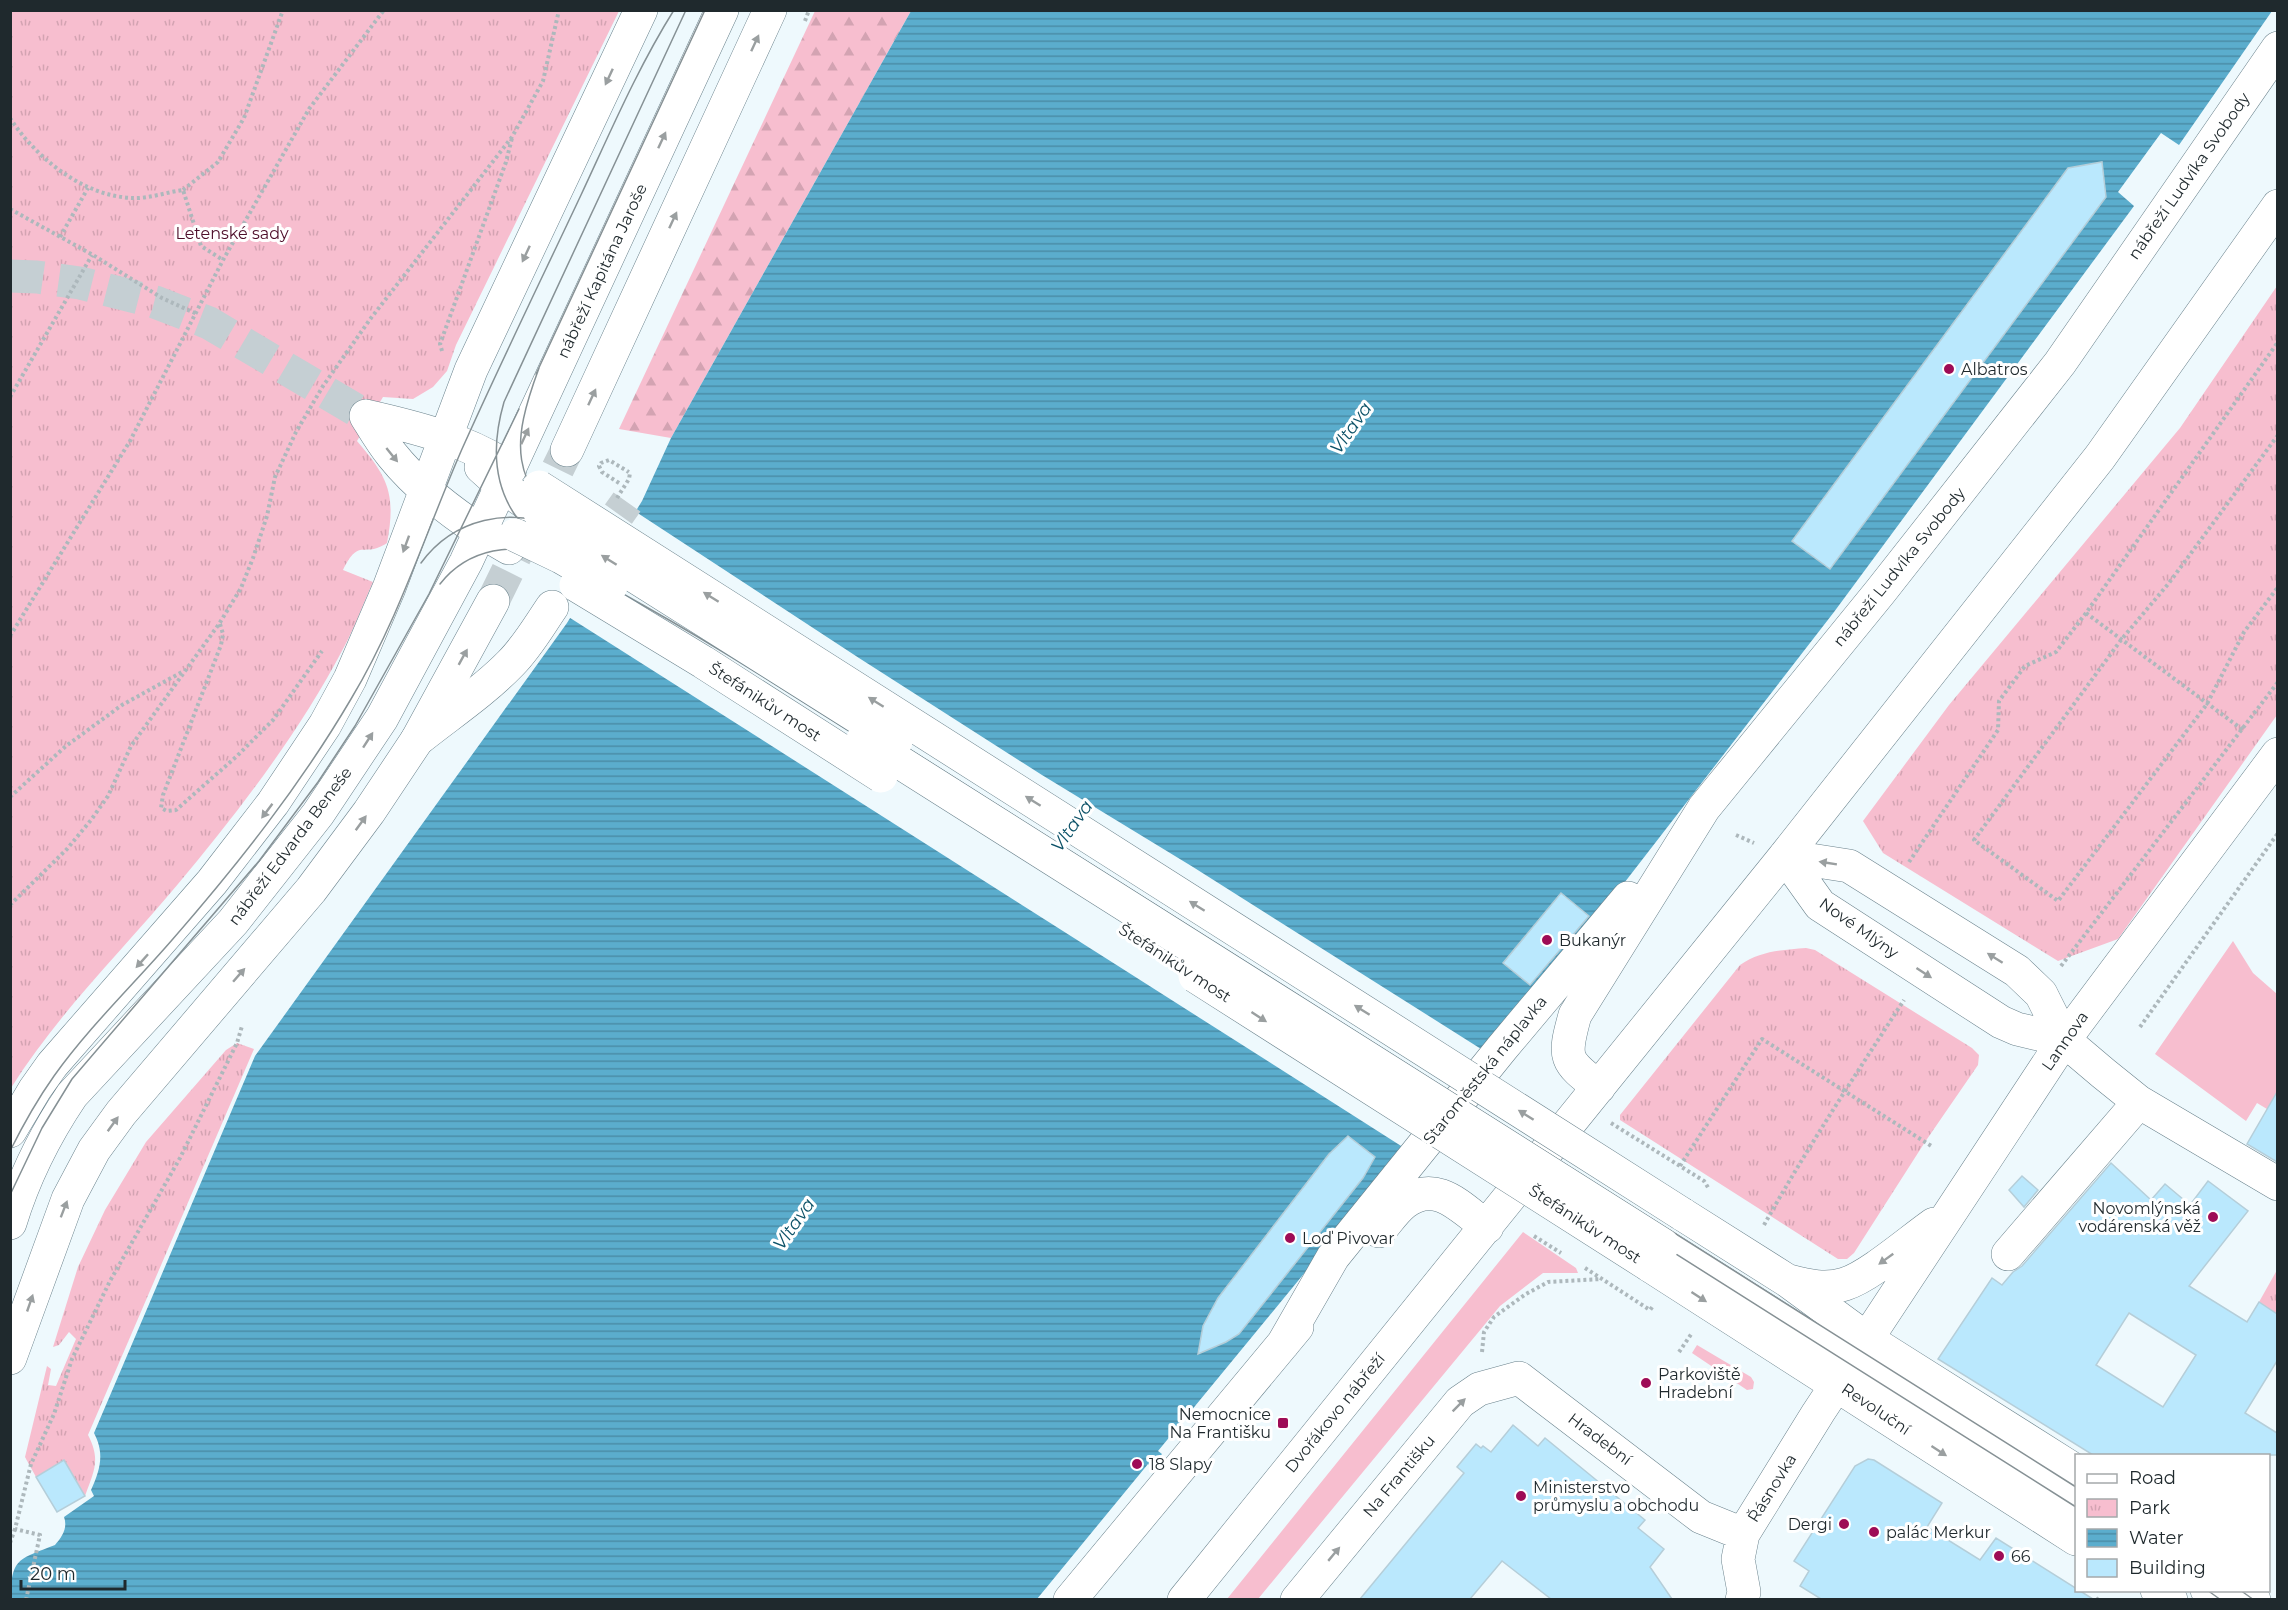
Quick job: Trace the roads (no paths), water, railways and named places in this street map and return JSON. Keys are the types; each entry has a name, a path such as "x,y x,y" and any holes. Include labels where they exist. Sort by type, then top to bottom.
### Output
{"street":[{"path":"10,1131 52,1065 212,882 273,803 319,735 350,679 381,608 471,370 641,10"},
{"name":"nábřeží Kapitána Jaroše","path":"483,525 722,10"},
{"path":"567,450 770,10"},
{"name":"nábřeží Ludvíka Svobody","path":"1599,1088 1574,1068 1569,1061 1567,1042 1575,1015 1704,808 1880,592 2060,363 2277,48"},
{"path":"1486,1227 1785,856 2100,457 2277,206"},
{"path":"483,525 455,515 426,489 392,456 366,416 445,438 496,460 506,477"},
{"name":"Štefánikův most","path":"506,477 1854,1360"},
{"name":"Štefánikův most","path":"483,525 512,542 553,572 1666,1239 1788,1281 1854,1360"},
{"name":"nábřeží Edvarda Beneše","path":"10,1223 32,1164 57,1117 72,1095 233,922 287,855 347,772 382,718 410,668 483,525"},
{"path":"10,1358 68,1199 94,1150 121,1113 311,890 369,812 417,740 493,602"},
{"path":"417,740 512,663 552,607"},
{"name":"Lannova","path":"1854,1360 2064,1040 2277,754"},
{"name":"Staroměstská náplavka","path":"1283,1344 1333,1257 1502,1048 1704,808"},
{"name":"Nové Mlýny","path":"1785,856 1820,905 1827,910 2001,1022 2017,1029 2064,1040"},
{"name":"Nové Mlýny","path":"1785,856 1849,866 2017,972 2041,994 2064,1040 2139,1102 2274,1182"},
{"path":"2008,1254 2139,1102"},
{"name":"Staroměstská náplavka","path":"1070,1599 1404,1203 1422,1194 1438,1193 1486,1227"},
{"path":"1666,1239 1719,1262 1807,1286 1825,1287 1843,1285 1855,1280 1950,1212"},
{"name":"Dvořákovo nábřeží","path":"1184,1599 1486,1227"},
{"path":"1719,1262 1854,1360 2075,1506"},
{"path":"1854,1360 2075,1470"},
{"path":"1854,1360 2075,1486"},
{"name":"Řásnovka","path":"1751,1597 1738,1559 1743,1534 1854,1360"},
{"name":"Revoluční","path":"1854,1360 2075,1538"},
{"name":"Hradební","path":"1519,1378 1701,1516 1743,1534"},
{"name":"Na Františku","path":"1297,1599 1460,1402 1479,1389 1519,1378"}],"water":[{"name":"Vltava","path":"911,11 2272,11 2179,145 2161,133 2118,192 2134,206 1834,612 1604,909 1158,1451 1162,1454 1152,1467 1148,1464 1037,1599 11,1600 15,1567 25,1557 55,1545 64,1532 64,1517 94,1496 91,1490 99,1469 100,1455 94,1433 255,1056 567,623 642,501 671,438"}],"tunnel":[{"path":"10,276 80,283 155,302 209,323 366,416"},
{"path":"493,601 567,450"},
{"path":"590,554 627,502"}],"tram line":[{"path":"10,1151 36,1103 54,1076 96,1023 221,883 311,763 351,699 383,638 462,449 624,101 674,10"},
{"path":"686,10 504,402 497,445 499,474 507,502 527,529 541,542 574,565 762,676 2075,1506"},
{"path":"536,374 705,10"},
{"path":"539,368 524,419 521,440 522,460 527,479 537,498 574,537 2075,1486"},
{"path":"10,1195 42,1128 72,1079 259,861 318,782 355,726 429,594 519,409"},
{"path":"421,563 449,536 484,520 522,518 560,529"},
{"path":"440,584 464,562 493,551 525,549 556,557"},
{"path":"2210,1592 2221,1600"},
{"path":"2243,1592 2254,1600"}],"place":[{"name":"Albatros","path":"1949,369"},
{"name":"Bukanýr","path":"1547,940"},
{"name":"Novomlýnská vodárenská věž","path":"2213,1217"},
{"name":"Loď Pivovar","path":"1290,1238"},
{"name":"Parkoviště Hradební","path":"1646,1383"},
{"name":"Nemocnice Na Františku","path":"1283,1423"},
{"name":"18 Slapy","path":"1137,1464"},
{"name":"Ministerstvo průmyslu a obchodu","path":"1521,1496"},
{"name":"Dergi","path":"1844,1524"},
{"name":"palác Merkur","path":"1874,1532"},
{"name":"66","path":"1999,1556"}],"park label":[{"name":"Letenské sady","path":"232,233"}]}
